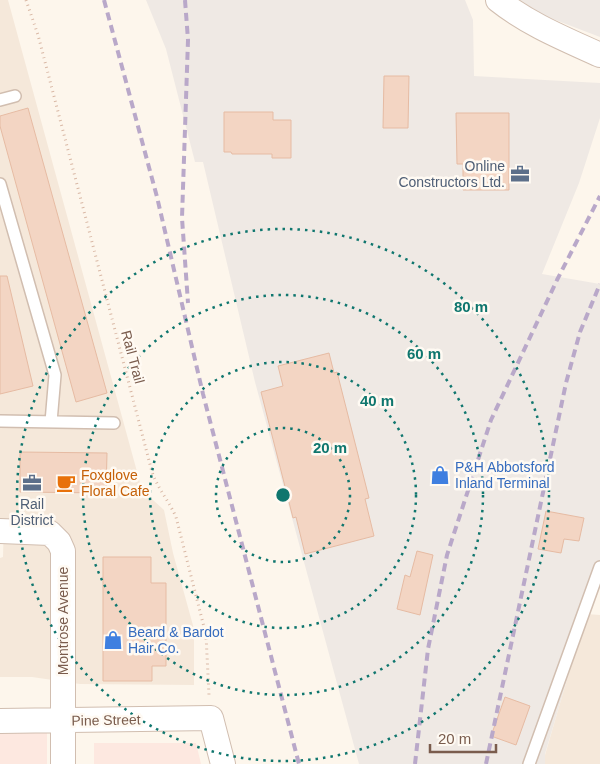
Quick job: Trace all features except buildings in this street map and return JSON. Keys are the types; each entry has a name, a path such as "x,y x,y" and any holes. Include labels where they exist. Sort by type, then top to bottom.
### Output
{"street":[{"path":"498,0 531,22 600,55"},
{"name":"Montrose Avenue","path":"0,531 50,533 60,542 63,552 63,764"},
{"name":"Pine Street","path":"0,721 212,718"},
{"path":"212,718 224,764"}],"lane":[{"path":"0,100 14,96"},
{"path":"0,184 55,375 51,422"},
{"path":"0,421 114,423"},
{"path":"529,764 600,567"}],"path":[{"name":"Rail Trail","path":"26,0 38,35 152,472 157,488 170,503 176,517 206,635 212,718"}],"shaded area":[{"path":"0,0 8,0 142,490 164,510 173,553 194,629 194,685 80,684 32,677 0,677 0,558 3,557 4,520 0,519"},
{"name":"P&H Abbotsford Inland Terminal","path":"146,0 465,0 473,20 474,76 600,83 600,118 579,183 542,274 600,284 600,568 545,754 545,764 359,764 255,382 203,162 195,162 166,49"},
{"path":"520,0 600,0 600,37 545,16"},
{"path":"586,614 600,615 600,764 545,764 545,755"},
{"path":"47,724 47,764 0,764 0,725"},
{"path":"94,743 196,743 201,764 94,764"}],"railway":[{"path":"104,0 157,197 203,394 299,764"},
{"path":"185,0 188,40 182,218 188,303"},
{"path":"415,764 428,649 447,555 491,420 557,280 600,196"},
{"path":"486,764 566,383 580,332 600,284"}],"place":[{"name":"Online Constructors Ltd.","path":"520,174"},
{"name":"P&H Abbotsford Inland Terminal","path":"440,475"},
{"name":"Rail District","path":"32,483"},
{"name":"Foxglove Floral Cafe","path":"66,483"},
{"name":"Beard & Bardot Hair Co.","path":"113,640"}]}
